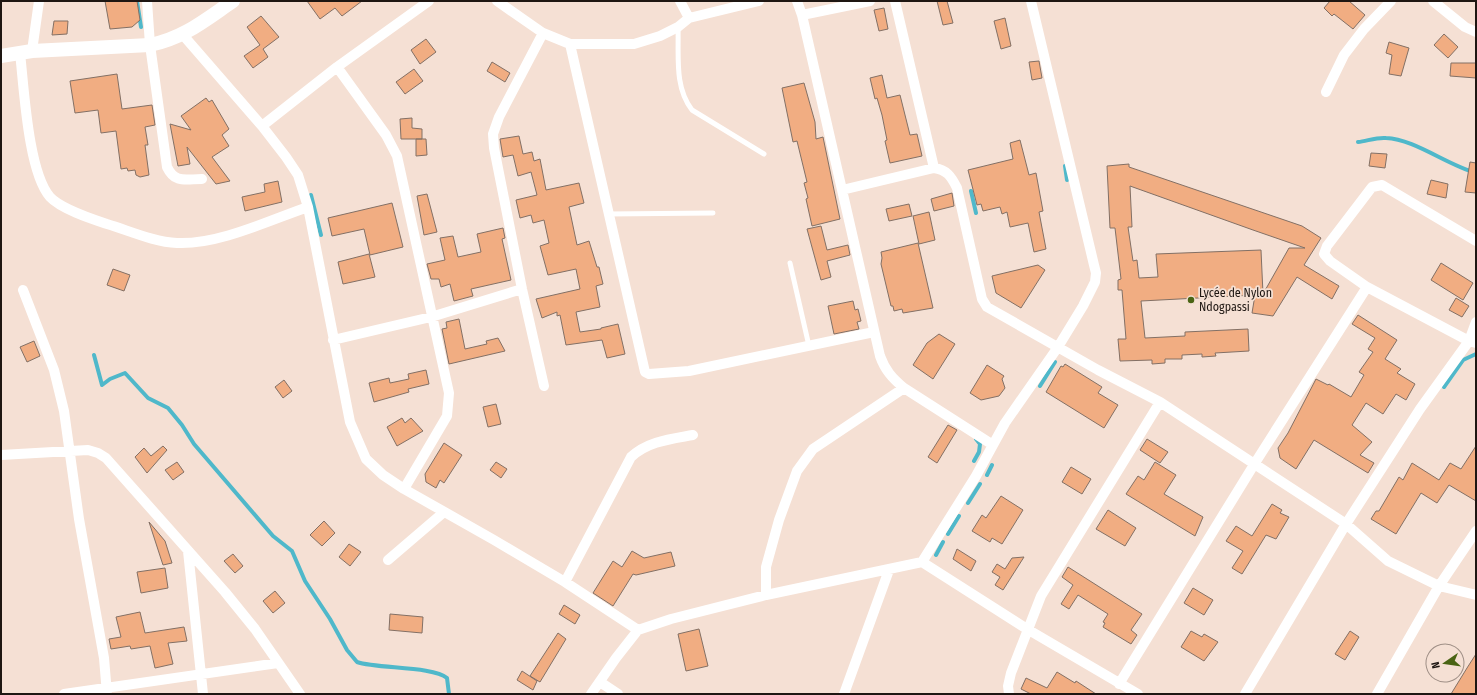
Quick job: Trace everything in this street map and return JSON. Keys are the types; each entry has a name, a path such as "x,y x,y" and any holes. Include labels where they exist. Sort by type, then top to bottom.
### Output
{"main road":[{"path":"1,56 26,52 150,45 168,41 183,35 233,1"}],"street":[{"path":"39,1 26,52 32,151 39,176 50,197 82,216 160,241 178,243 212,240 308,207"},
{"path":"147,1 150,45 167,168 171,176 177,180 202,179"},
{"path":"262,126 337,67 429,1"},
{"path":"497,1 543,33 570,44 634,44 660,36 678,27 689,18 759,1"},
{"path":"680,1 689,18"},
{"path":"797,1 802,15 883,366 891,378 904,388 993,445"},
{"path":"802,15 870,1"},
{"path":"896,1 934,168"},
{"path":"591,694 638,630 671,619 766,596 922,562 1037,375 1058,347 1083,306 1094,282 1096,273 1032,1"},
{"path":"1326,92 1344,55 1364,29 1391,1"},
{"path":"1433,1 1465,27 1476,32"},
{"path":"543,33 499,117 493,134 494,148 522,289 544,386"},
{"path":"183,35 262,126 298,175 308,207 350,422 366,460 383,475 404,489 565,582 638,630"},
{"path":"570,44 645,372 649,374 689,371 874,332"},
{"path":"337,67 386,135 397,156 431,317 449,393 447,416 404,489"},
{"path":"842,190 934,168 942,169 950,175 957,188 982,299 987,307 1160,402 1346,524 1388,561 1438,586 1476,595"},
{"path":"1473,342 1367,287 1330,261 1324,254 1327,246 1372,188 1377,185 1382,185 1476,241"},
{"path":"1119,684 1255,463 1367,287"},
{"path":"333,340 431,317 522,289"},
{"path":"23,290 54,370 64,411 68,451 98,618 104,658 106,691"},
{"path":"1245,694 1346,524 1420,409 1473,342 1476,322"},
{"path":"766,596 766,566 779,520 797,471 814,449 904,388"},
{"path":"1009,694 1008,686 1011,674 1027,629 1041,596 1160,402"},
{"path":"565,582 631,457 639,449 652,443 693,435"},
{"path":"1,455 88,450 98,453 106,458 225,592 255,630 300,694"},
{"path":"388,560 444,512"},
{"path":"1377,694 1438,586 1476,531"},
{"path":"188,551 203,694"},
{"path":"922,562 1027,629 1138,694"},
{"path":"844,694 888,570"},
{"path":"64,694 106,691 278,663"},
{"path":"600,682 618,694"}],"lane":[{"path":"678,27 680,87 685,101 692,110 764,154"},
{"path":"608,214 714,213"},
{"path":"790,263 809,346"}],"building":[{"path":"105,1 137,1 140,20 132,27 110,29"},
{"path":"307,1 362,1 342,16 335,8 320,19"},
{"path":"937,1 947,1 953,23 943,25"},
{"path":"1330,1 1349,1 1365,15 1353,29 1334,14 1332,16 1324,8"},
{"path":"884,8 888,29 879,31 874,10"},
{"path":"261,16 279,37 263,49 268,57 253,68 244,56 260,45 247,27"},
{"path":"1005,18 1011,46 1001,49 994,21"},
{"path":"54,21 68,21 67,34 52,35"},
{"path":"1444,34 1458,47 1448,58 1434,45"},
{"path":"426,39 436,52 420,64 411,50"},
{"path":"1389,42 1409,48 1401,76 1389,74 1392,55 1386,53"},
{"path":"1039,61 1042,78 1032,80 1029,62"},
{"path":"492,62 510,73 505,82 487,71"},
{"path":"1451,63 1476,63 1476,78 1450,76"},
{"path":"414,69 423,81 405,94 396,82"},
{"path":"117,74 122,109 152,105 155,125 145,127 148,145 145,145 149,175 140,177 136,175 135,170 128,171 127,168 121,169 116,131 101,133 98,110 75,113 70,81"},
{"path":"882,75 887,98 900,95 910,135 917,134 922,156 890,163 885,141 887,140 882,115 877,98 875,99 870,78"},
{"path":"804,83 815,122 816,139 823,137 840,219 812,226 804,183 807,182 797,141 793,142 782,88"},
{"path":"206,98 209,102 212,100 229,129 222,135 229,146 212,157 230,181 216,184 187,147 190,164 178,166 170,124 191,130 181,116"},
{"path":"412,118 412,128 422,129 422,139 401,139 400,119"},
{"path":"519,136 523,154 532,152 534,161 540,159 546,190 579,183 584,203 569,207 577,245 589,241 597,267 599,267 603,284 596,286 600,307 576,312 580,332 601,329 618,324 625,354 607,358 602,340 566,345 560,315 557,316 557,312 542,318 536,299 580,289 576,269 548,275 540,246 549,243 544,220 533,223 531,215 520,218 516,200 537,195 531,172 518,176 513,155 503,157 500,139"},
{"path":"416,139 426,139 427,155 416,156"},
{"path":"1020,140 1029,175 1036,173 1043,211 1039,212 1046,249 1034,252 1028,223 1010,227 1007,212 1002,214 1000,207 983,211 981,204 977,205 968,170 1013,159 1010,143"},
{"path":"1371,153 1387,154 1385,168 1369,166"},
{"path":"1470,162 1476,163 1476,193 1465,192"},
{"path":"1129,164 1129,167 1302,226 1321,238 1304,265 1339,286 1332,299 1297,277 1273,316 1252,313 1255,295 1141,301 1145,338 1185,336 1185,332 1248,329 1249,351 1215,353 1216,356 1202,357 1202,354 1182,355 1182,359 1165,359 1165,363 1152,364 1152,360 1120,361 1118,339 1126,339 1122,290 1118,290 1118,280 1121,279 1115,228 1110,228 1107,166","holes":["1130,186 1305,248 1289,248 1263,294 1261,250 1156,254 1158,277 1139,278 1137,260 1133,261 1128,227 1132,227"]},
{"path":"1431,180 1448,184 1446,198 1427,194"},
{"path":"278,181 282,202 245,211 242,197 265,192 264,184"},
{"path":"952,193 954,206 934,211 931,199"},
{"path":"427,194 437,232 424,235 417,196"},
{"path":"392,203 403,247 370,255 364,229 332,236 328,218"},
{"path":"909,204 912,216 889,221 886,209"},
{"path":"929,212 935,240 919,244 913,216"},
{"path":"821,226 827,250 848,245 850,255 827,261 831,277 821,280 807,229"},
{"path":"503,228 505,238 502,239 511,280 471,289 473,296 454,301 450,284 441,287 439,279 431,279 427,264 445,260 440,238 453,236 458,257 481,252 477,234"},
{"path":"918,243 933,308 903,313 902,309 894,311 893,306 891,306 881,264 881,252"},
{"path":"369,254 375,277 343,284 338,262"},
{"path":"1441,263 1473,283 1463,300 1431,280"},
{"path":"1038,265 1045,270 1021,308 996,293 992,276"},
{"path":"113,269 130,275 124,291 107,285"},
{"path":"1456,298 1469,306 1462,317 1449,310"},
{"path":"853,301 855,310 858,309 861,321 857,322 859,329 834,334 828,306"},
{"path":"1358,315 1397,340 1385,359 1401,369 1397,373 1415,384 1406,400 1396,394 1383,414 1366,403 1352,425 1372,442 1360,455 1374,463 1368,473 1314,440 1296,469 1280,458 1278,448 1288,433 1316,379 1328,385 1329,384 1351,397 1364,375 1359,372 1373,352 1368,349 1375,338 1352,324"},
{"path":"459,319 465,349 487,344 486,341 498,338 505,351 449,364 442,329 447,328 446,322"},
{"path":"939,334 955,344 933,379 913,365 927,343"},
{"path":"34,341 40,356 27,362 20,347"},
{"path":"1065,364 1102,387 1098,393 1118,405 1104,428 1046,392 1061,366 1063,367"},
{"path":"987,365 1004,376 1002,379 1005,388 999,396 981,400 970,393"},
{"path":"426,370 429,384 408,389 409,392 374,402 369,383 389,378 390,383 409,379 408,374"},
{"path":"284,380 292,391 283,398 275,387"},
{"path":"496,404 501,424 488,427 483,407"},
{"path":"402,418 405,423 411,418 423,431 397,446 387,427"},
{"path":"948,425 957,430 937,463 928,457"},
{"path":"1147,439 1168,452 1160,463 1140,450"},
{"path":"444,443 462,455 444,483 440,480 436,488 426,482 425,474"},
{"path":"163,446 167,450 147,473 135,457 144,448 151,456"},
{"path":"1476,446 1476,501 1449,485 1437,503 1421,493 1396,534 1371,519 1376,511 1379,511 1399,477 1403,480 1412,463 1439,480 1450,463 1461,469"},
{"path":"177,462 184,472 173,480 165,470"},
{"path":"496,462 507,469 501,478 490,470"},
{"path":"1155,462 1176,475 1164,494 1203,517 1195,536 1126,494 1138,476 1144,480"},
{"path":"1071,467 1091,479 1082,494 1062,482"},
{"path":"1001,496 1023,510 1002,544 992,538 990,542 972,531 982,515 986,518"},
{"path":"1272,504 1282,510 1280,513 1289,517 1276,539 1266,535 1242,574 1232,568 1243,551 1226,541 1236,526 1252,536"},
{"path":"1108,510 1136,528 1125,546 1096,529"},
{"path":"324,521 335,533 322,546 310,535"},
{"path":"149,522 165,541 172,563 163,565"},
{"path":"349,544 361,552 350,566 339,557"},
{"path":"957,549 976,561 971,571 953,559"},
{"path":"632,551 644,558 671,552 675,566 636,575 633,574 613,606 593,593 613,561 622,567"},
{"path":"233,554 243,566 235,573 224,561"},
{"path":"1024,557 1003,590 995,585 1000,577 992,572 997,564 1005,569 1012,558"},
{"path":"1068,567 1142,614 1131,630 1137,635 1131,644 1103,627 1105,623 1103,622 1108,614 1078,595 1069,609 1061,604 1073,585 1062,577"},
{"path":"165,568 168,588 141,593 137,572"},
{"path":"1193,588 1213,600 1204,615 1184,603"},
{"path":"275,591 285,603 273,613 263,601"},
{"path":"564,605 580,615 575,624 559,614"},
{"path":"140,612 145,633 184,627 187,641 168,643 173,664 155,668 150,646 131,649 130,646 111,649 109,639 121,637 116,617"},
{"path":"390,614 423,617 422,633 389,630"},
{"path":"699,629 708,666 686,671 678,634"},
{"path":"1191,631 1202,637 1204,634 1218,642 1204,661 1181,647"},
{"path":"1350,631 1359,637 1345,660 1335,654"},
{"path":"558,633 566,639 540,682 530,676"},
{"path":"1476,654 1476,694 1451,694 1458,683 1465,683 1465,671"},
{"path":"522,671 537,681 533,690 517,680"},
{"path":"1057,672 1075,683 1076,681 1096,694 1031,694 1021,689 1026,678 1047,688"}],"waterway":[{"path":"137,1 141,27"},
{"path":"1358,142 1379,138 1397,139 1419,147 1476,173"},
{"path":"1065,166 1067,180"},
{"path":"971,191 976,213"},
{"path":"311,195 321,235"},
{"path":"1444,387 1463,360 1476,354"},
{"path":"94,355 102,385 110,379 125,373 148,398 168,408 182,425 194,444 273,536 292,551 305,581 330,619 347,650 357,662 378,666 430,671 440,674 447,678 449,694"},
{"path":"1040,386 1055,362"},
{"path":"974,461 979,452 980,444 976,439"},
{"path":"987,475 992,465"},
{"path":"968,503 980,484"},
{"path":"948,534 959,516"},
{"path":"936,555 943,542"}],"place":[{"name":"Lycée de Nylon Ndogpassi","path":"1191,300"}]}
